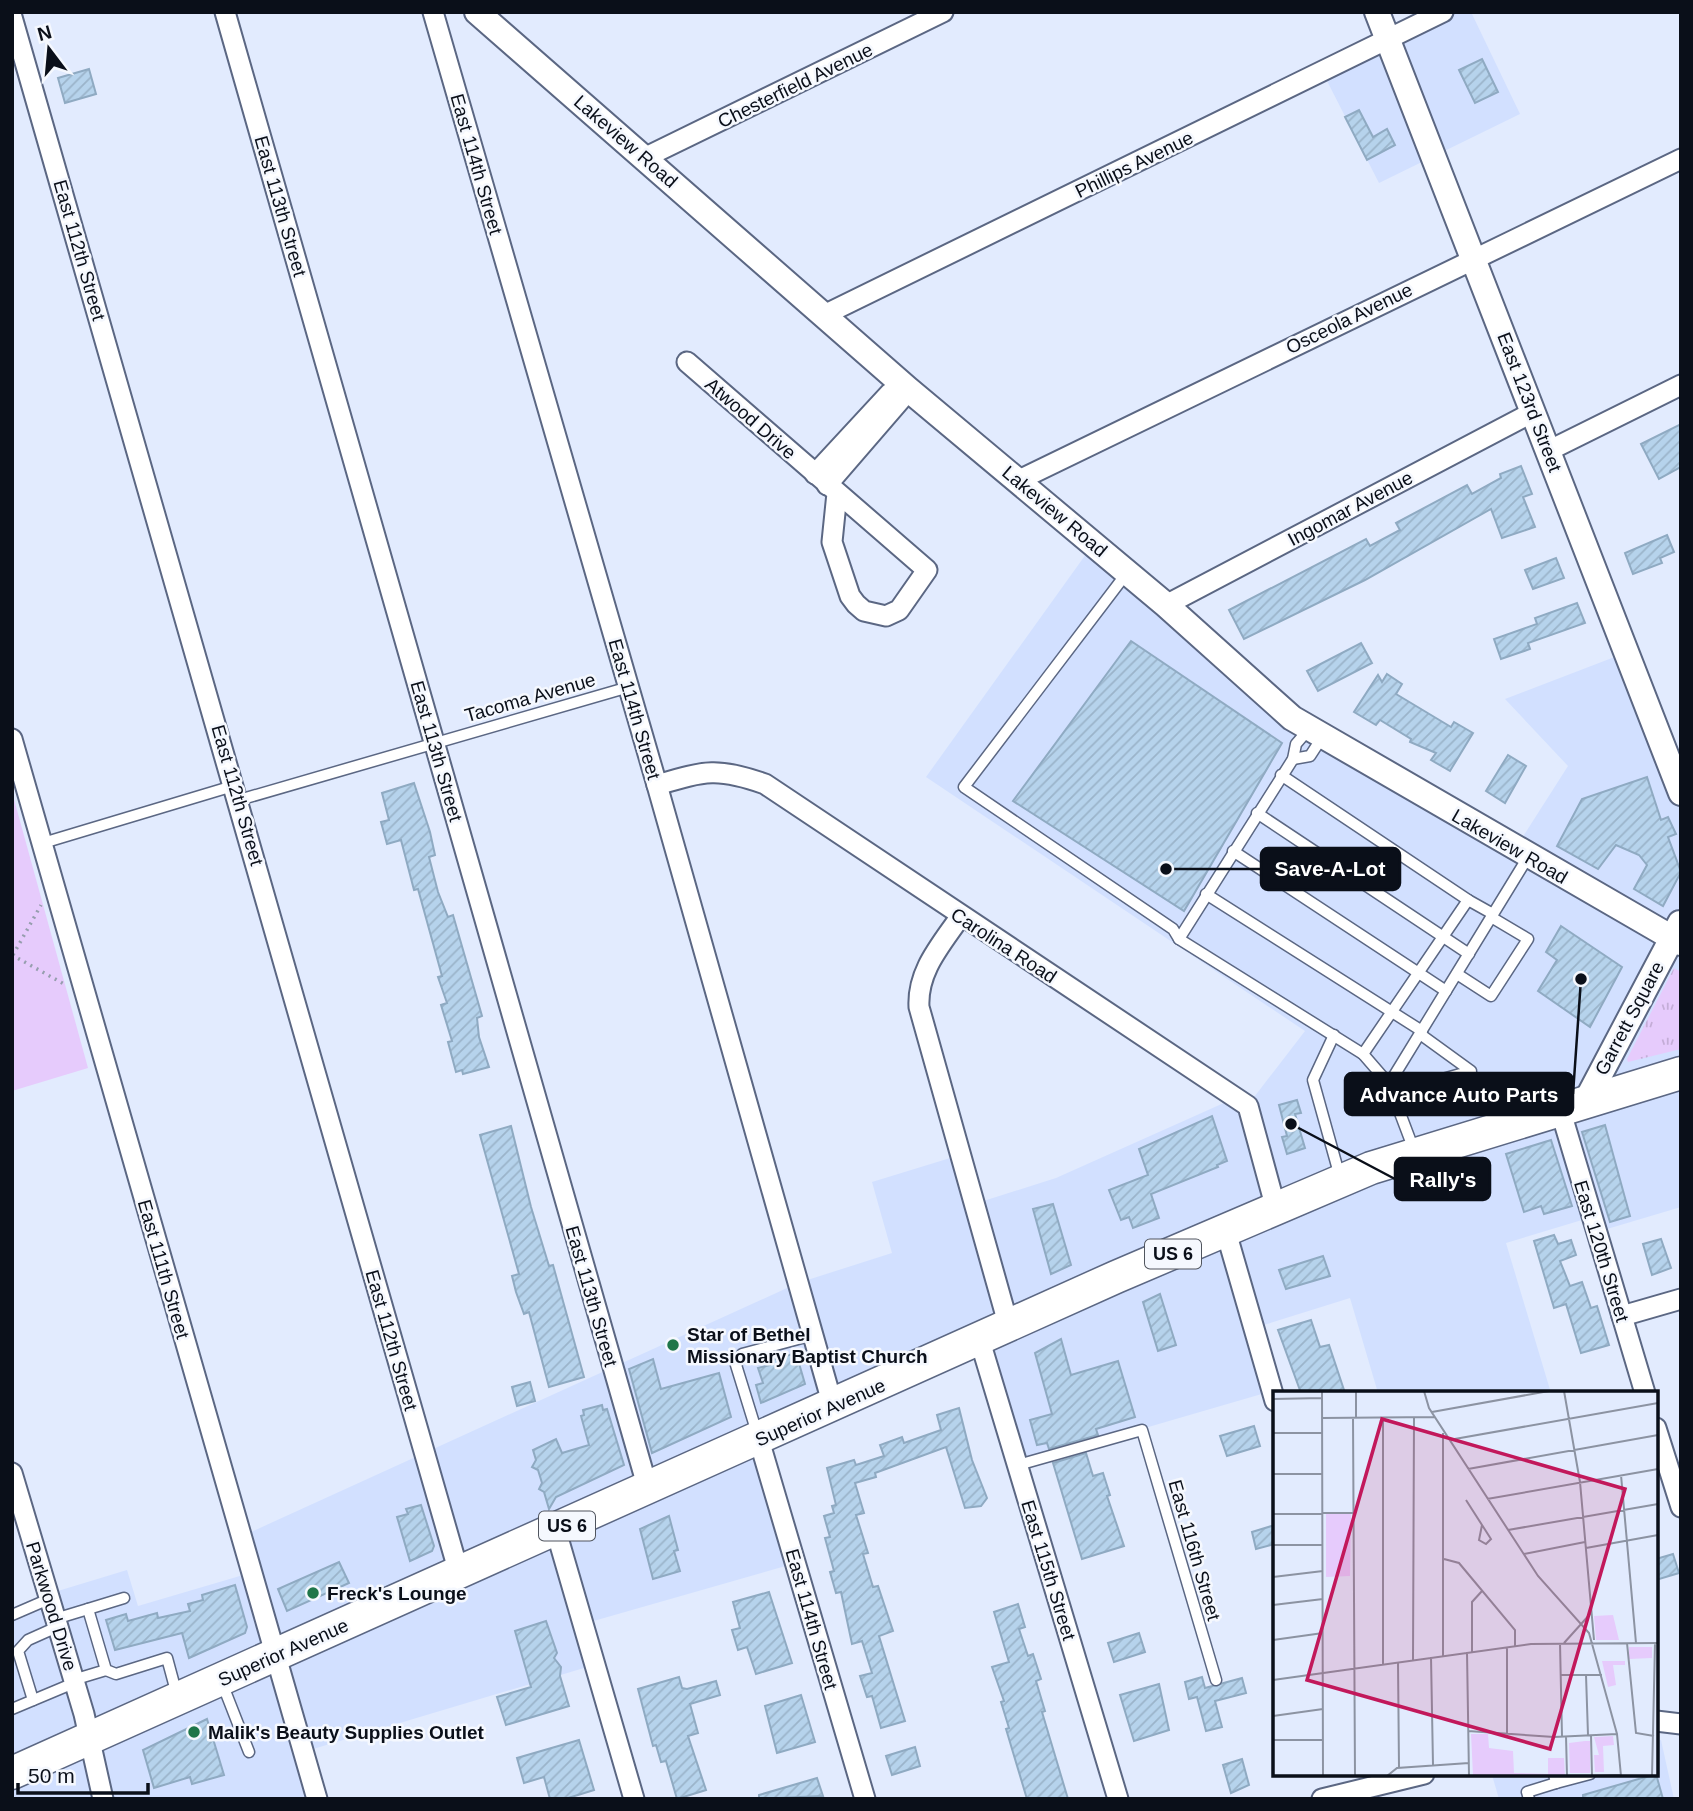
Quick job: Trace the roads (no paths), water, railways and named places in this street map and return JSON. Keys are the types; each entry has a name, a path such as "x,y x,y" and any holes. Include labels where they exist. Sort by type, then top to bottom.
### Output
{"main road":[{"name":"Superior Avenue","path":"12,1773 980,1341 1116,1277 1341,1181 1415,1154 1681,1073"}],"street":[{"name":"East 113th Street","path":"225,12 648,1489"},
{"name":"East 114th Street","path":"433,12 657,785 833,1406"},
{"name":"Lakeview Road","path":"477,12 904,386 1167,605 1292,718 1528,857 1678,934"},
{"name":"Chesterfield Avenue","path":"646,158 943,12"},
{"name":"East 123rd Street","path":"1377,12 1550,450 1584,548 1681,793"},
{"name":"Phillips Avenue","path":"824,315 1443,12"},
{"name":"East 112th Street","path":"12,17 459,1573"},
{"name":"Osceola Avenue","path":"1019,480 1474,257 1681,159"},
{"name":"Atwood Drive","path":"687,362 826,484 927,570 899,610 886,616 864,611 850,596 832,542 826,484 904,386"},
{"path":"1550,450 1681,385"},
{"name":"Ingomar Avenue","path":"1167,605 1533,412"},
{"name":"East 111th Street","path":"12,739 317,1799"},
{"name":"Carolina Road","path":"657,785 705,771 732,772 765,784 960,917 1248,1106 1276,1209"},
{"path":"960,917 925,969 919,984 919,1007 1009,1327"},
{"name":"Garrett Square","path":"1573,1105 1678,934"},
{"name":"East 120th Street","path":"1573,1105 1622,1316 1644,1391"},
{"path":"1226,1232 1273,1394"},
{"path":"1622,1316 1681,1299"},
{"name":"East 115th Street","path":"980,1341 1118,1799"},
{"path":"1658,1434 1681,1507"},
{"name":"East 114th Street","path":"759,1440 865,1799"},
{"name":"Parkwood Drive","path":"13,1480 74,1681 103,1799"},
{"path":"556,1531 634,1799"},
{"path":"1658,1721 1681,1724"},
{"path":"1322,1799 1379,1779 1406,1776"}],"lane":[{"path":"1128,572 964,787 1173,929 1179,939 1363,1054 1391,1088 1415,1154"},
{"name":"Tacoma Avenue","path":"43,843 435,742 629,688"},
{"path":"1179,939 1293,759 1296,744 1316,732"},
{"path":"1293,759 1310,756 1316,732"},
{"path":"1281,775 1528,939 1491,996 1457,974"},
{"path":"1257,813 1469,954"},
{"path":"1233,850 1446,991"},
{"path":"1391,1088 1421,1032 1528,857"},
{"path":"1206,894 1394,1012 1471,1070 1391,1088"},
{"path":"1363,1054 1468,900"},
{"path":"1334,1035 1312,1080 1341,1181"},
{"path":"759,1440 736,1365 742,1354 813,1335"},
{"name":"East 116th Street","path":"1018,1465 1142,1430 1216,1680"},
{"path":"33,1700 18,1651 28,1640 56,1623 124,1598"},
{"path":"12,1615 49,1599"},
{"path":"88,1609 106,1670"},
{"path":"12,1709 74,1681 106,1670 116,1674 167,1657 179,1699"},
{"path":"221,1679 249,1752"},
{"path":"1530,1799 1527,1792 1555,1779 1576,1776"}],"place":[{"name":"Save-A-Lot","path":"1166,869"},
{"name":"Advance Auto Parts","path":"1581,979"},
{"name":"Rally's","path":"1291,1124"},
{"name":"Star of Bethel Missionary Baptist Church","path":"673,1345"},
{"name":"Freck's Lounge","path":"313,1593"},
{"name":"Malik's Beauty Supplies Outlet","path":"194,1732"}]}
